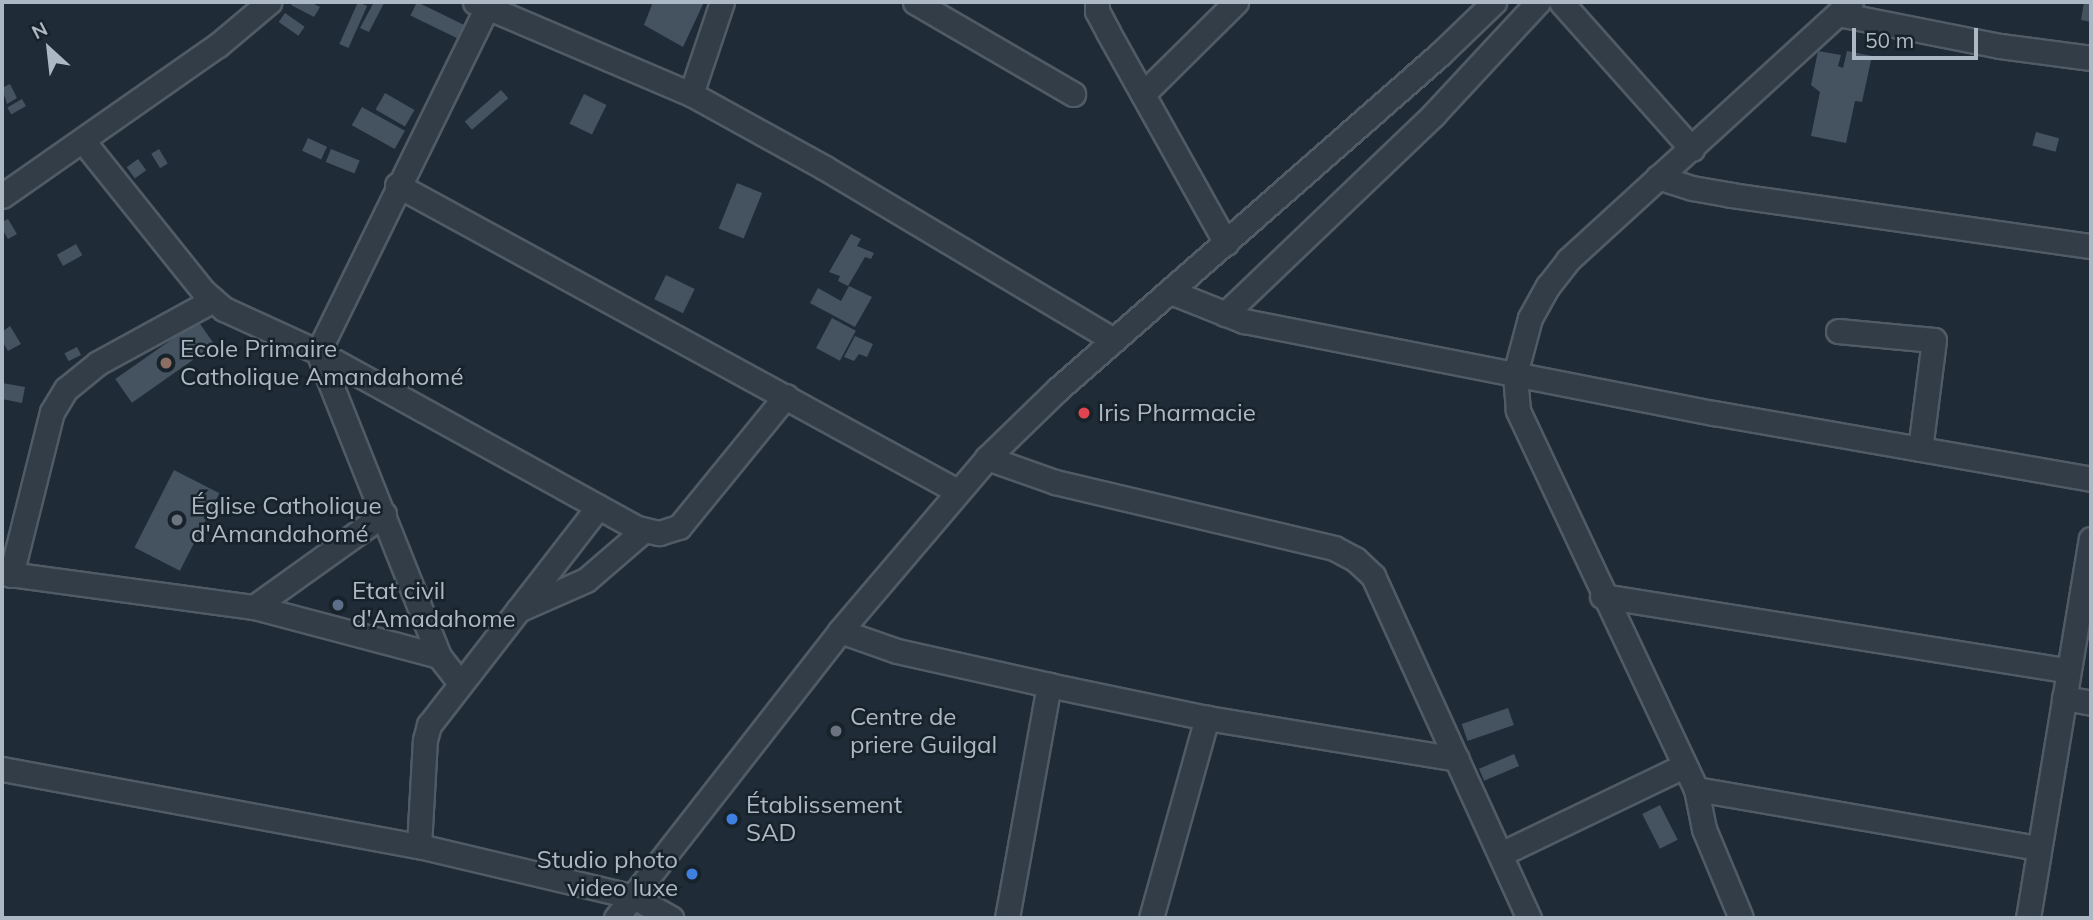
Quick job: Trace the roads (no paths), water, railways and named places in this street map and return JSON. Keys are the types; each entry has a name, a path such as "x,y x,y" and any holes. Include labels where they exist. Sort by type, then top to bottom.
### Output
{"street":[{"path":"2,195 218,46 269,2"},
{"path":"691,94 722,2"},
{"path":"915,2 1073,94"},
{"path":"1097,2 1097,11 1226,243"},
{"path":"1143,94 1236,2"},
{"path":"616,918 840,631 987,458 1058,389 1440,54 1494,2"},
{"path":"1225,314 1434,114 1538,2"},
{"path":"1562,2 1692,149"},
{"path":"460,683 439,656 318,352 481,4 691,94 825,168 1114,341"},
{"path":"1741,918 1704,829 1696,789 1602,596 1518,410 1516,374 1530,318 1548,286 1568,260 1602,225 1692,149 1845,8 2000,46 2091,58"},
{"path":"83,141 213,300 224,309 318,352 644,530 659,533 679,527 786,396"},
{"path":"1658,177 1692,188 1731,195 2091,246"},
{"path":"397,185 957,491"},
{"path":"1171,292 1244,321 1516,374 2091,479"},
{"path":"213,300 98,363 66,389 52,412 7,574 254,607 439,656"},
{"path":"1838,331 1934,340 1920,449"},
{"path":"987,458 1055,482 1334,548 1355,559 1373,576 1529,918"},
{"path":"419,846 425,740 429,724 598,507"},
{"path":"254,607 384,514"},
{"path":"516,611 586,580 644,530"},
{"path":"2028,918 2091,539"},
{"path":"1602,596 2067,671"},
{"path":"840,631 897,651 1049,685 1207,718 1457,760"},
{"path":"1007,918 1049,685"},
{"path":"2064,698 2091,703"},
{"path":"1151,918 1207,718"},
{"path":"1501,854 1684,766"},
{"path":"2,769 221,807 419,846 634,897 671,918"},
{"path":"1696,789 2038,848"}],"place":[{"name":"Ecole Primaire Catholique Amandahomé","path":"166,363"},
{"name":"Iris Pharmacie","path":"1084,413"},
{"name":"Église Catholique d'Amandahomé","path":"177,520"},
{"name":"Etat civil d'Amadahome","path":"338,605"},
{"name":"Centre de priere Guilgal","path":"836,731"},
{"name":"Établissement SAD","path":"732,819"},
{"name":"Studio photo video luxe","path":"692,874"}]}
